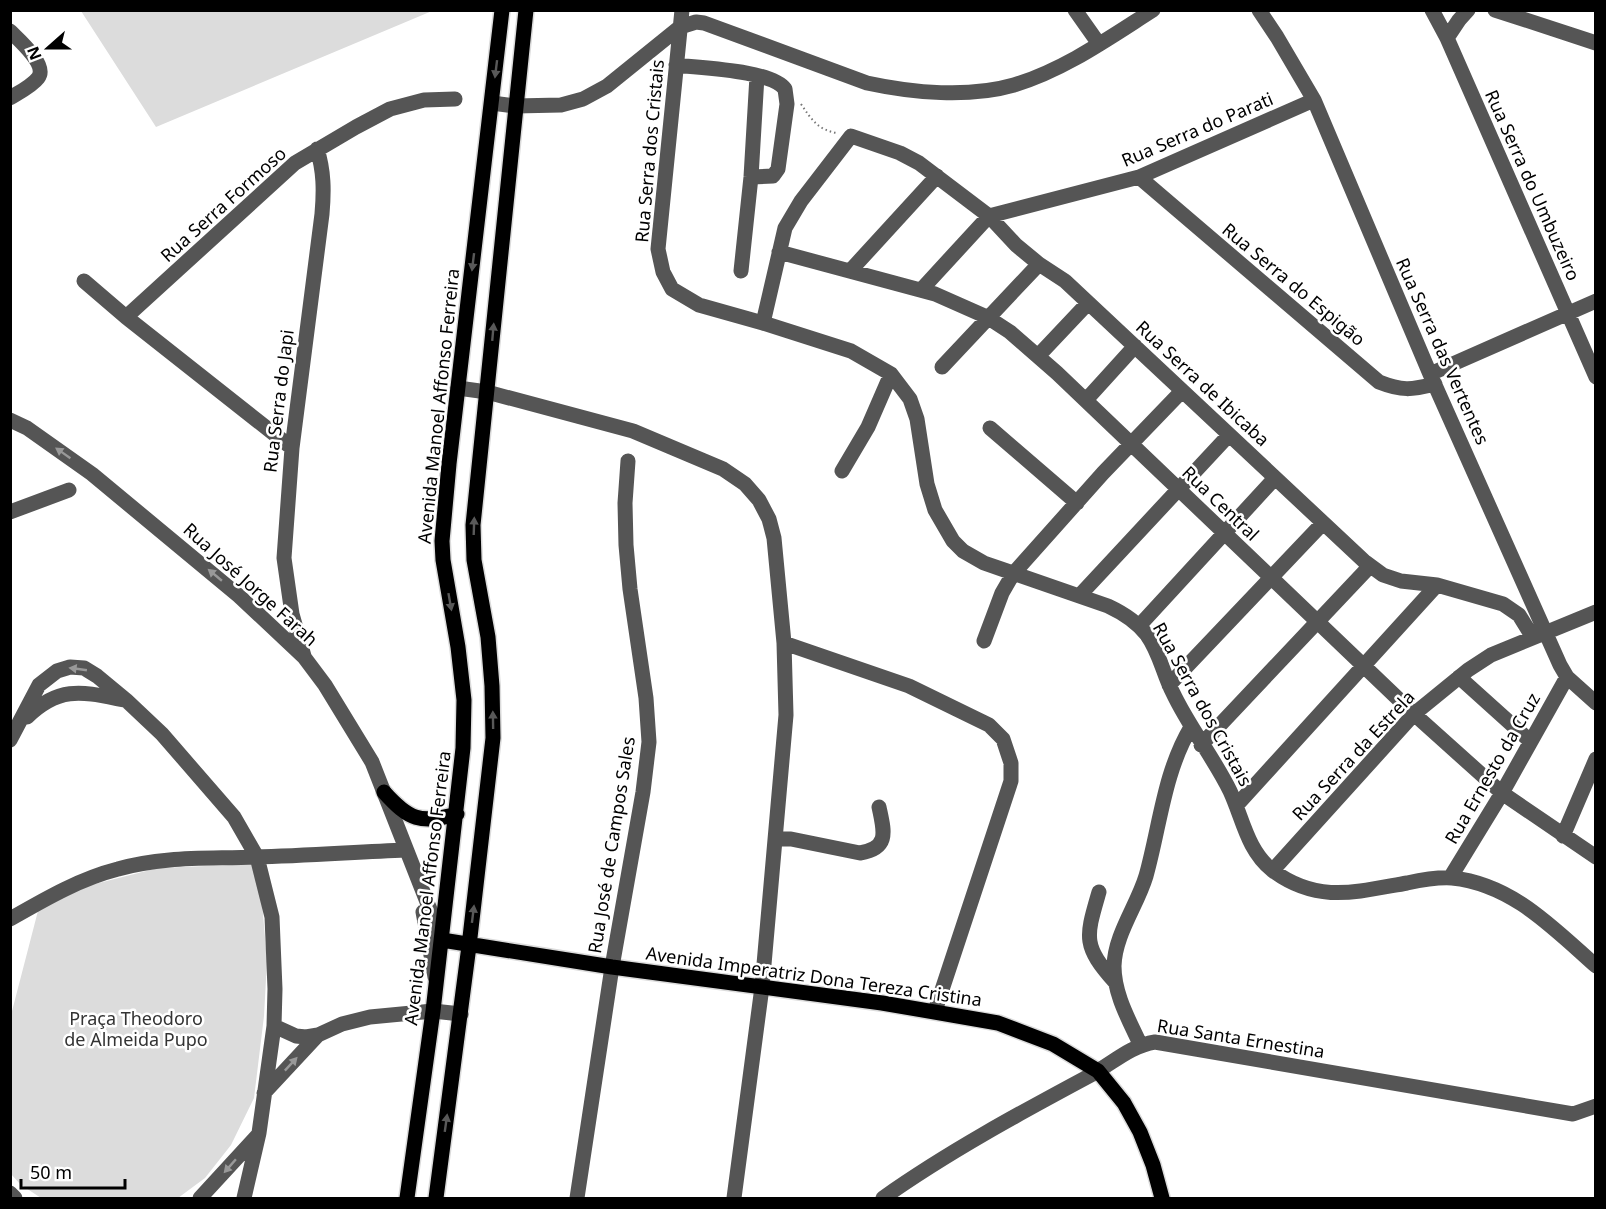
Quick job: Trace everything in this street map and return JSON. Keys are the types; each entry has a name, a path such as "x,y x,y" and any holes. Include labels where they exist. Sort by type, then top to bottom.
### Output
{"main road":[{"name":"Avenida Manoel Affonso Ferreira","path":"407,1198 442,940 463,748 464,700 442,541 502,10"},
{"path":"436,1198 494,738 488,638 474,560 473,525 526,10"},
{"path":"384,792 399,809 416,818 428,820 457,814"},
{"name":"Avenida Imperatriz Dona Tereza Cristina","path":"442,940 612,967 935,1011 998,1023 1053,1044 1098,1071 1124,1102 1140,1132 1162,1198"},
{"path":"410,1177 438,1180"}],"street":[{"name":"Rua Serra dos Cristais","path":"682,10 658,249 663,272 672,289 699,305 851,351 891,374 910,399 917,419 927,484 945,530 963,551 984,563 1080,595 1121,612 1139,626 1154,646 1169,685 1191,727 1229,789 1247,837 1257,855 1273,870 1302,887 1325,894 1347,893 1420,880 1450,878 1487,887 1512,897 1540,917 1596,966"},
{"path":"1075,10 1099,44"},
{"path":"492,103 515,106 561,105 583,99 606,86 680,27 696,22 867,83 933,92 988,90 1013,85 1040,75 1099,44 1153,10"},
{"name":"Rua Serra das Vertentes","path":"1259,10 1314,100 1539,634 1567,677 1596,703"},
{"name":"Rua Serra do Umbuzeiro","path":"1432,10 1447,38 1596,377"},
{"path":"1447,38 1468,10"},
{"path":"1495,10 1596,43"},
{"path":"10,31 38,61 41,70 38,78 10,98"},
{"path":"676,66 740,72 774,79 785,89 787,104 778,169 773,176 751,177"},
{"path":"741,271 751,177 757,76"},
{"name":"Rua Serra Formoso","path":"126,317 276,178 317,149 390,109 424,100 455,99"},
{"name":"Rua Serra do Parati","path":"989,216 1139,177 1314,100"},
{"path":"763,323 785,228 801,201 851,136"},
{"name":"Rua Serra de Ibicaba","path":"851,136 900,153 920,163 989,216 1016,245 1065,281 1370,566 1383,575 1401,581 1437,585 1503,604 1511,608 1539,634"},
{"name":"Rua Serra do Japi","path":"304,657 292,614 284,558 292,448 322,214 323,175 317,149"},
{"path":"850,271 937,176"},
{"name":"Rua Serra do Espigão","path":"1139,177 1379,382 1398,389 1416,388 1568,312 1596,301"},
{"path":"921,290 989,216"},
{"name":"Rua Central","path":"778,252 935,294 987,317 1010,332 1086,400 1414,714 1502,793 1596,857"},
{"path":"942,367 1039,264"},
{"path":"84,281 292,448"},
{"path":"1038,356 1088,303"},
{"path":"1086,400 1135,346"},
{"path":"842,471 868,427 891,374"},
{"path":"458,388 487,392 633,431 723,469 745,484 759,500 769,519 774,538 784,643 786,715 762,987 734,1198"},
{"path":"984,641 1002,593 1013,574 1182,391"},
{"name":"Rua José Jorge Farah","path":"10,420 27,428 103,482 239,596 304,657 347,719 372,762 442,940"},
{"path":"990,428 1077,503"},
{"path":"1080,595 1228,435"},
{"name":"Rua José de Campos Sales","path":"577,1198 612,967 643,792 649,742 646,698 626,545 625,503 628,461"},
{"path":"1139,626 1275,478"},
{"path":"10,512 69,490"},
{"path":"1169,685 1323,523"},
{"path":"1202,745 1370,566"},
{"path":"1236,806 1437,585"},
{"name":"Rua Serra da Estrela","path":"1273,870 1414,714 1459,677 1491,655 1596,612"},
{"path":"784,643 909,686 989,725 1003,739 1011,763 1011,781 935,1011"},
{"path":"10,740 39,685 57,671 70,667 84,668 97,675 162,734 234,817 257,857 272,917 274,1026 259,1133 244,1198"},
{"path":"1459,677 1530,741"},
{"name":"Rua Ernesto da Cruz","path":"1450,878 1502,793 1567,677"},
{"path":"20,723 39,705 57,696 81,692 126,700"},
{"path":"1140,1044 1122,1005 1115,982 1114,964 1118,943 1146,877 1175,758 1191,727"},
{"path":"1563,836 1596,759"},
{"path":"776,839 791,839 860,853 871,851 879,845 884,834 879,807"},
{"path":"10,919 87,878 151,861 406,850"},
{"name":"Rua José Jorge Farah","path":"413,868 436,985"},
{"path":"1099,892 1088,929 1091,950 1115,982"},
{"path":"274,1026 296,1036 318,1035 342,1024 370,1017 433,1011 461,1014"},
{"path":"264,1093 318,1035"},
{"name":"Rua Santa Ernestina","path":"883,1198 954,1153 1098,1071 1140,1044 1155,1042 1167,1042 1573,1114 1596,1106"},
{"path":"200,1198 259,1133"},
{"path":"10,1193 15,1198"}],"path":[{"path":"798,100 813,122 826,131 851,136"}],"green space":[{"path":"81,11 432,11 156,127"},
{"name":"Praça Theodoro de Almeida Pupo","path":"253,864 261,890 267,961 264,1016 254,1098 231,1145 205,1178 178,1198 41,1198 20,1184 11,1174 11,1015 39,907 87,886 158,868"}]}
